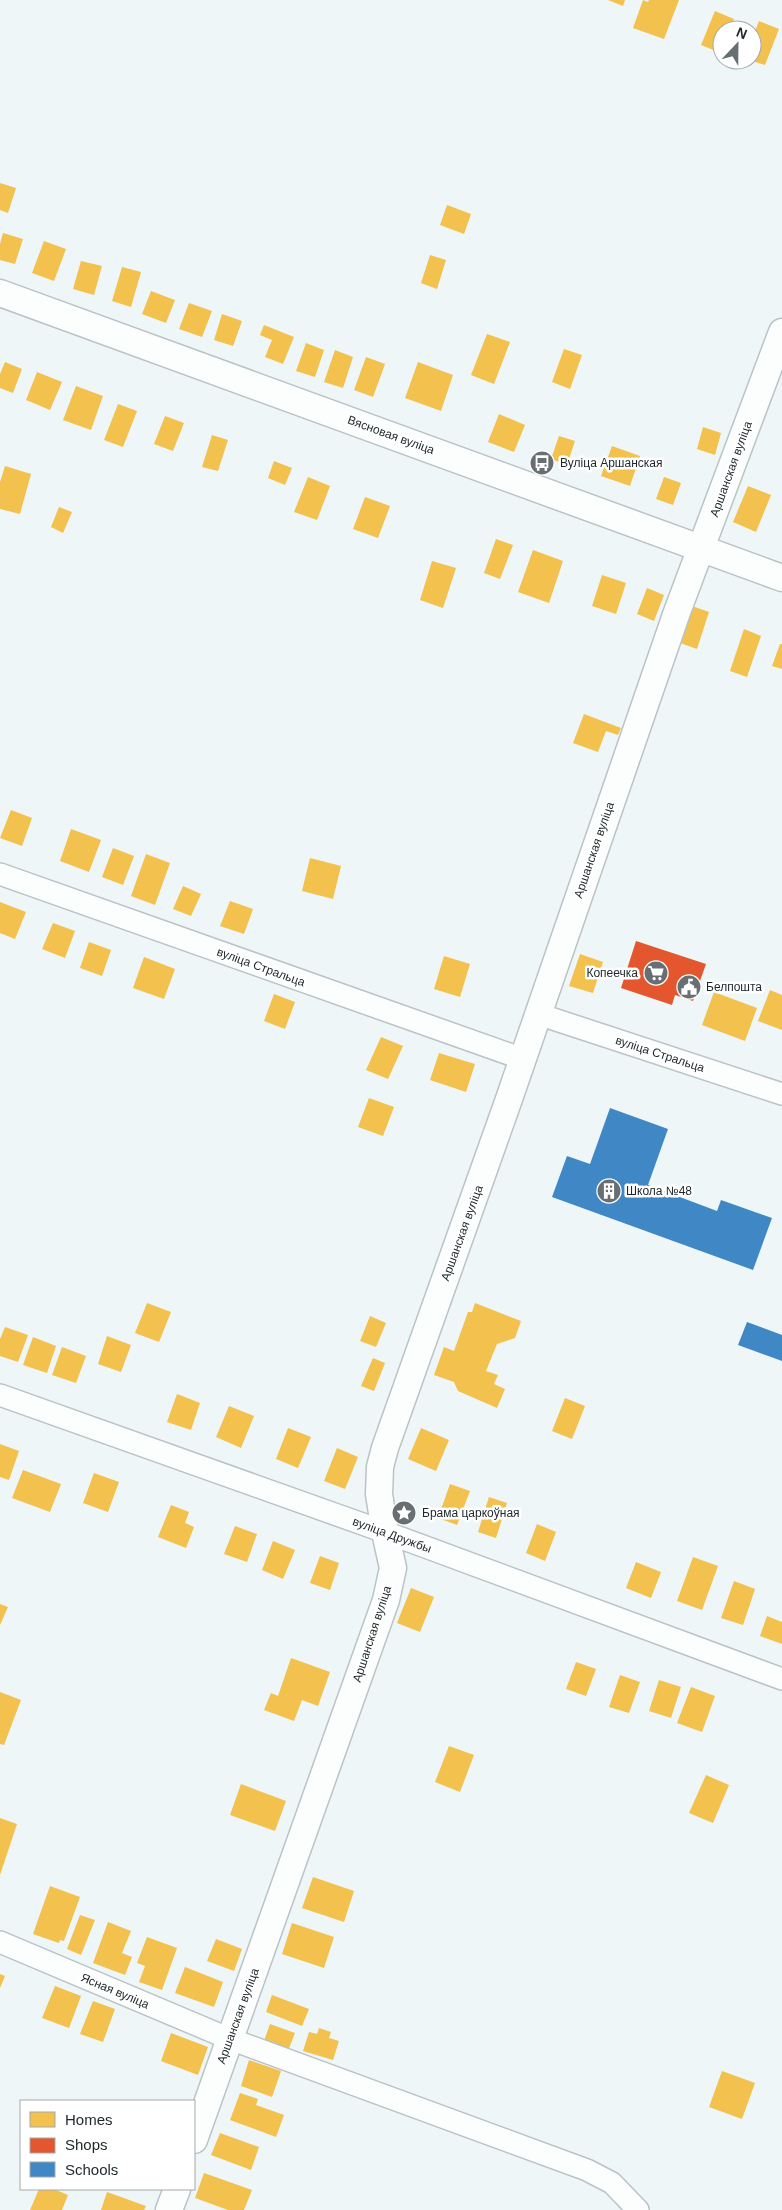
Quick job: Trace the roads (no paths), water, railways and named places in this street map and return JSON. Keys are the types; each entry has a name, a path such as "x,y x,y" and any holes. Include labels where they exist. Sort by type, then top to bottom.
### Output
{"street":[{"name":"Вясновая вуліца","path":"0,293 782,578"},
{"name":"Аршанская вуліца","path":"195,2137 386,1600 393,1568 384,1532 379,1494 380,1466 677,612 782,332"},
{"name":"вуліца Стральца","path":"0,874 523,1059"},
{"name":"вуліца Стральца","path":"538,1014 782,1094"},
{"name":"вуліца Дружбы","path":"0,1396 384,1532 782,1679"},
{"name":"Ясная вуліца","path":"0,1942 230,2039 587,2170 612,2183 638,2210"},
{"path":"169,2210 176,2190"}],"place":[{"name":"Вуліца Аршанская","path":"542,463"},
{"name":"Копеечка","path":"656,973"},
{"name":"Белпошта","path":"689,987"},
{"name":"Школа №48","path":"609,1191"},
{"name":"Брама царкоўная","path":"404,1513"}]}
